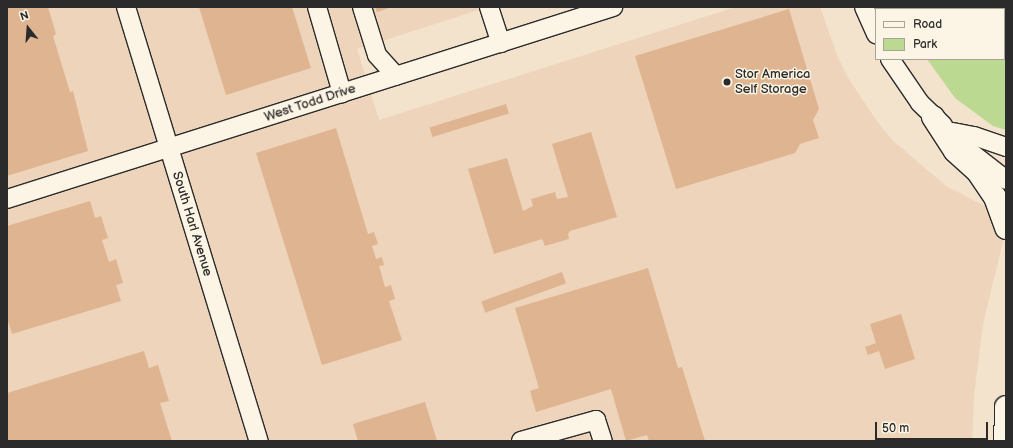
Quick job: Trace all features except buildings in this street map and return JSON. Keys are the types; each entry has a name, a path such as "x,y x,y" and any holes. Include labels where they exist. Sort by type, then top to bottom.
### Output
{"main road":[{"path":"933,117 955,151 978,172 995,197 1006,228"},
{"path":"1005,441 1006,407"}],"street":[{"name":"South Harl Avenue","path":"126,7 260,441"},
{"path":"317,7 342,93"},
{"path":"362,7 377,55 396,76"},
{"path":"489,7 501,43"},
{"path":"864,7 875,32"},
{"name":"West Todd Drive","path":"7,199 608,8"},
{"path":"891,60 920,103 933,117 953,132 961,146 998,171 1006,180"},
{"path":"953,132 974,136 1006,147"},
{"path":"521,441 596,420 603,441"}],"shaded area":[{"path":"7,7 488,7 357,49 379,120 736,7 820,7 837,55 848,78 876,120 892,140 946,186 1006,217 1006,229 983,324 974,395 972,441 7,441"}],"green space":[{"path":"1005,58 1006,130 993,126 955,98 928,60 1005,60"}],"place":[{"name":"Stor America Self Storage","path":"727,82"}]}
